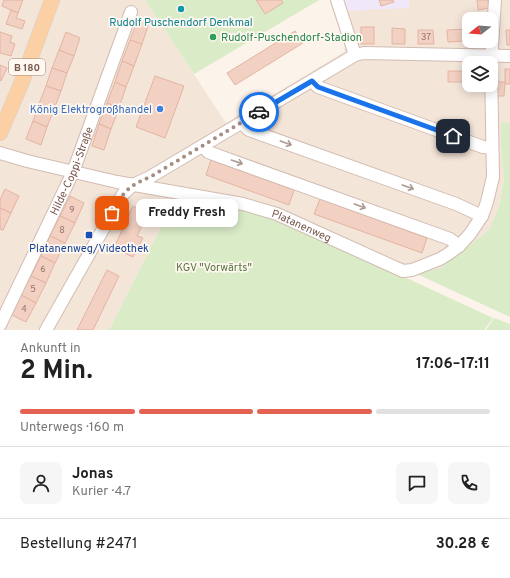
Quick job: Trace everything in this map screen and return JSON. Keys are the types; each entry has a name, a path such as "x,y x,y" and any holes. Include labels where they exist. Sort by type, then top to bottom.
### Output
{"main road":[{"name":"B 180","path":"0,133 21,84 52,0"}],"street":[{"path":"337,0 355,55"},
{"name":"Platanenweg","path":"491,56 495,0"},
{"name":"Hilde-Coppi-Straße","path":"0,325 73,172 131,12"},
{"path":"46,330 123,194 133,185 150,177 203,146 246,126 312,81 355,55 364,53 462,60"},
{"path":"498,60 510,56"},
{"path":"312,81 318,87 483,147 492,148"},
{"name":"Platanenweg","path":"0,153 73,172 133,185 243,204 278,214 403,271 412,270 440,259 459,246 470,234 482,216 493,177 491,92"},
{"path":"246,126 456,204 482,216"},
{"path":"203,146 208,152 450,239 459,246"}],"shaded area":[{"path":"0,0 145,0 226,123 344,52 345,46 330,0 510,0 510,123 501,122 504,180 500,203 490,229 441,268 422,272 419,275 395,272 176,198 109,330 0,330"},
{"path":"342,0 409,0 409,8 346,11"}],"green space":[{"name":"Rudolf-Puschendorf-Stadion","path":"145,0 319,0 194,74"},
{"path":"501,122 510,123 510,317 419,275 422,272 441,268 490,229 500,203 504,180"},
{"name":"KGV \"Vorwärts\"","path":"176,198 240,208 281,220 493,318 484,330 109,330"},
{"path":"494,318 510,324 510,330 486,330"}],"building":[{"path":"4,0 23,0 18,13 2,6"},
{"path":"256,0 281,0 283,3 265,14"},
{"path":"379,0 393,0 394,2 381,6"},
{"path":"477,0 488,0 489,8 478,10"},
{"path":"11,10 18,13 16,18 25,21 22,29 6,24"},
{"path":"138,19 149,23 142,44 130,40"},
{"path":"361,27 374,27 374,44 361,44"},
{"path":"392,28 405,29 405,44 392,44"},
{"path":"462,29 462,41 448,42 447,30"},
{"path":"418,30 433,30 434,44 418,44"},
{"path":"506,30 510,30 510,45 507,45"},
{"path":"295,31 303,43 235,85 227,73"},
{"path":"0,32 12,36 10,42 15,44 11,56 0,53"},
{"path":"66,32 80,38 74,56 59,50"},
{"path":"130,40 142,44 134,66 122,61"},
{"path":"59,50 74,56 67,73 52,68"},
{"path":"122,61 134,66 126,87 115,82"},
{"path":"0,65 7,68 1,81 0,80"},
{"path":"52,68 67,73 61,91 46,86"},
{"path":"505,69 510,69 510,84 505,84"},
{"path":"448,71 462,71 462,82 448,82"},
{"path":"155,76 184,86 165,138 136,127"},
{"path":"115,82 126,87 119,108 107,103"},
{"path":"498,82 505,82 504,96 497,96"},
{"path":"46,86 61,91 54,109 39,104"},
{"path":"107,103 119,108 111,129 99,124"},
{"path":"39,104 54,109 47,127 33,121"},
{"path":"33,121 47,127 41,145 26,139"},
{"path":"99,124 111,129 104,150 92,146"},
{"path":"211,160 294,190 289,205 206,175"},
{"path":"5,189 19,196 11,213 0,208 0,200"},
{"path":"70,196 84,203 75,223 60,216"},
{"path":"320,199 427,238 422,253 314,214"},
{"path":"133,206 148,214 137,236 143,238 133,257 114,248"},
{"path":"0,208 11,213 3,230 0,229"},
{"path":"60,216 75,223 65,243 50,236"},
{"path":"50,236 65,243 55,263 41,256"},
{"path":"41,256 55,263 46,283 31,276"},
{"path":"107,270 119,276 93,330 77,330"},
{"path":"31,276 46,283 36,303 21,295"},
{"path":"21,295 36,303 26,322 12,315"}],"way so far":[{"path":"112,213 123,194 133,185 150,177 259,112"}],"place":[{"name":"Rudolf Puschendorf Denkmal","path":"181,9"},
{"name":"Rudolf-Puschendorf-Stadion","path":"213,37"},
{"name":"König Elektrogroßhandel","path":"160,109"},
{"name":"Freddy Fresh","path":"112,213"},
{"name":"Platanenweg/Videothek","path":"89,235"}],"route":[{"path":"259,112 312,81 314,85 318,87 453,136"}]}
